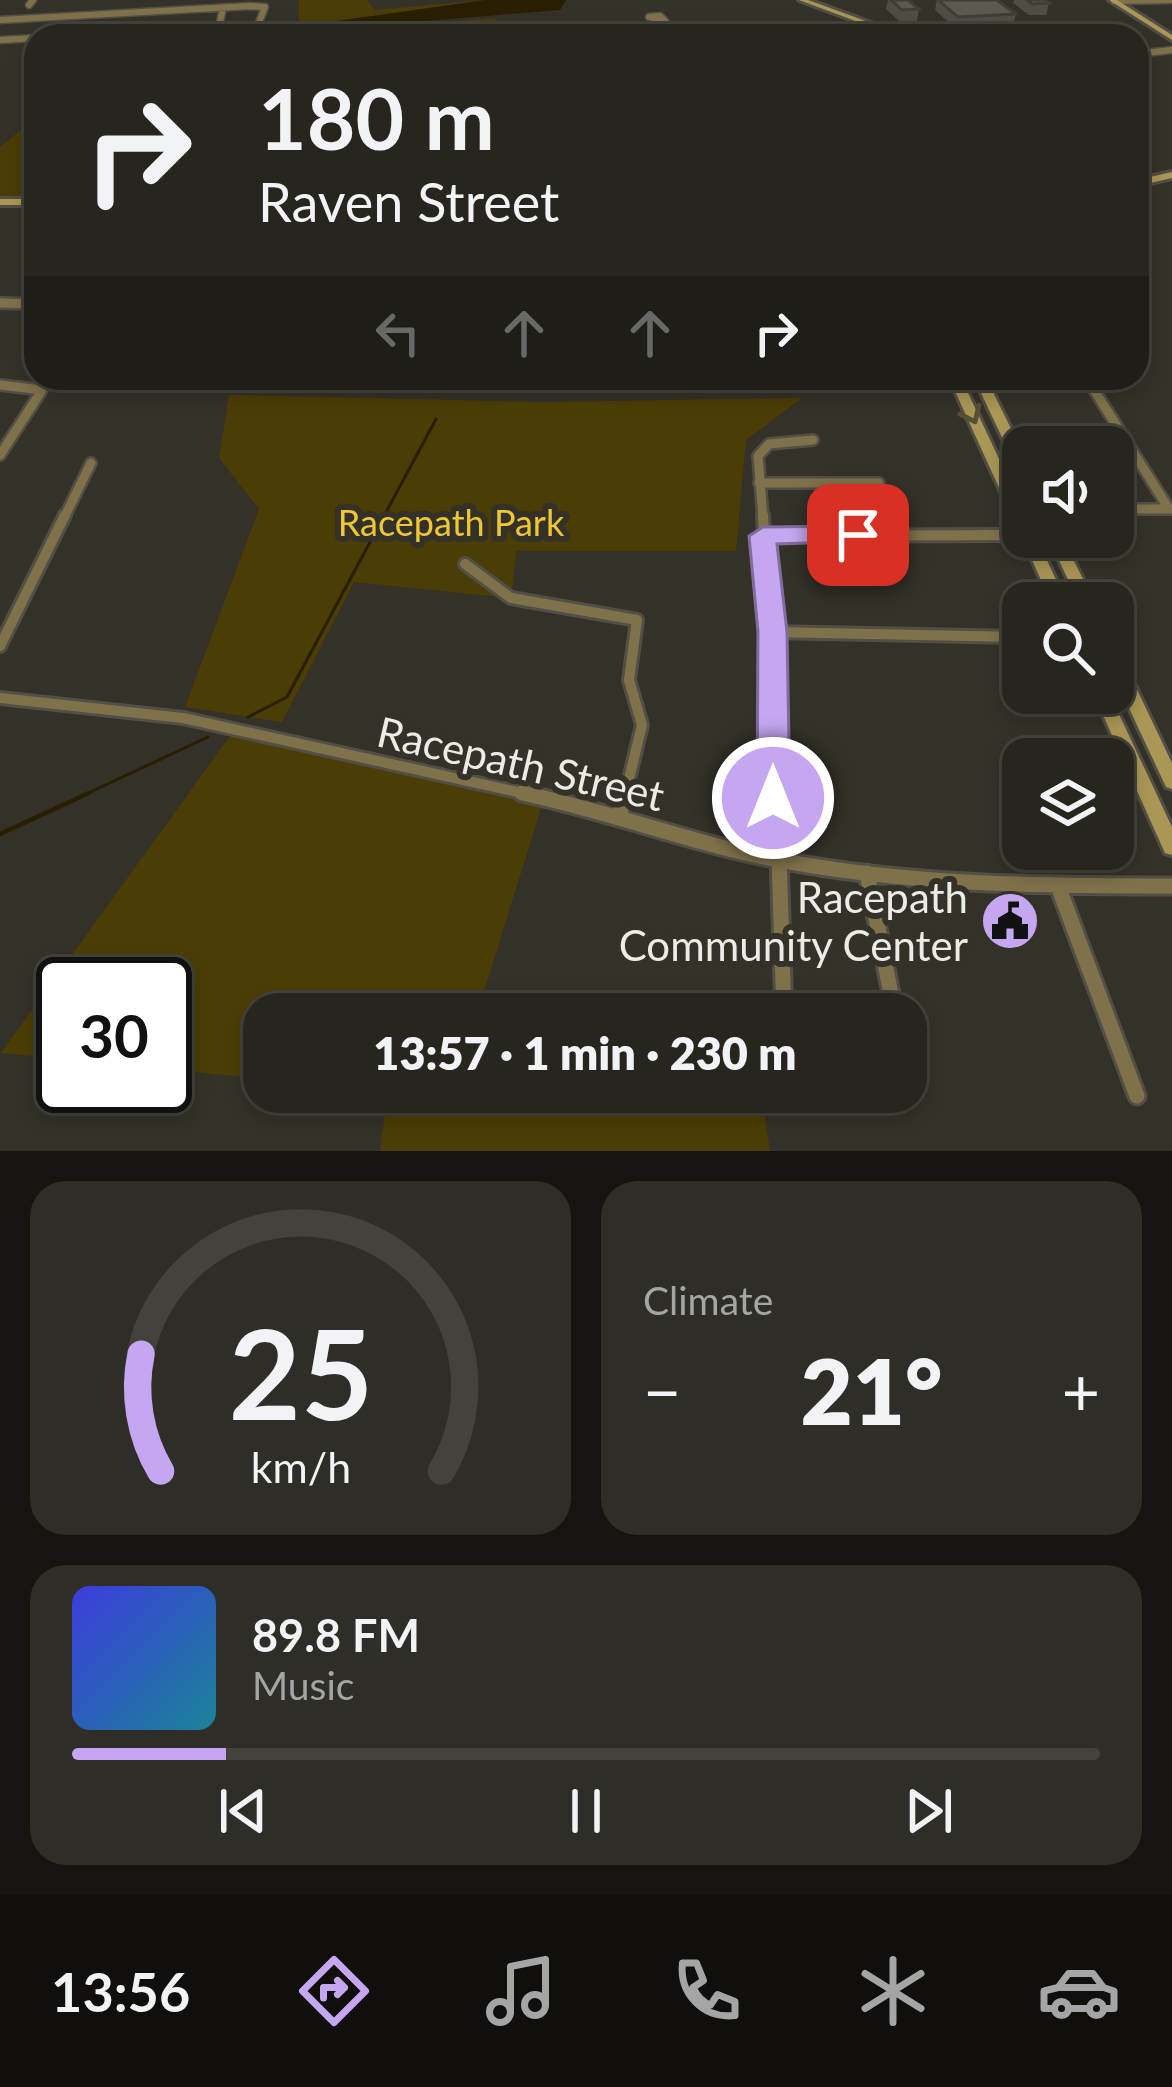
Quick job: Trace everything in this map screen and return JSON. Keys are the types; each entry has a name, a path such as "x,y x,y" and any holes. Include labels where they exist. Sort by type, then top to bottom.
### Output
{"main road":[{"path":"787,0 854,24"},
{"path":"802,0 869,24"},
{"path":"1118,0 1149,24"},
{"path":"961,390 1002,474"},
{"path":"986,390 1003,426"},
{"path":"1134,701 1172,782"},
{"path":"1111,714 1172,847"}],"street":[{"path":"1118,0 1172,0"},
{"path":"0,20 265,7 258,24"},
{"path":"219,24 223,8"},
{"path":"0,454 42,390"},
{"path":"1094,390 1170,509"},
{"path":"783,993 772,632 758,456 764,446 813,440"},
{"path":"0,646 91,463"},
{"path":"759,483 879,483"},
{"path":"1134,509 1170,509"},
{"path":"763,536 1002,536"},
{"path":"465,564 511,598 637,620 629,680 642,725 620,814"},
{"path":"772,632 1002,637"},
{"name":"Racepath Street","path":"0,698 183,718 620,814 776,860 867,873 1058,886 1172,886"},
{"path":"867,873 891,993"},
{"path":"1058,886 1137,1096"}],"green space":[{"path":"299,0 367,0 375,10 485,0 313,24 299,24"},
{"path":"497,18 495,24 419,24"},
{"path":"24,127 24,202 0,202 0,147"},
{"name":"Racepath Park","path":"229,395 546,402 802,398 746,440 736,551 516,551 511,598 354,582 282,722 185,707 259,509 219,458"},
{"path":"233,732 543,802 484,993 243,993 243,1077 192,1072 192,957 70,957"},
{"path":"36,1005 36,1056 1,1053"},
{"path":"385,1113 764,1113 770,1151 380,1151"}],"shaded area":[{"path":"485,0 566,0 560,10 389,24 317,24"}],"building":[{"path":"891,0 908,0 919,9 902,10"},
{"path":"938,0 997,0 1016,14 958,17"}],"waterway":[{"path":"248,717 287,697 436,419"},
{"path":"82,796 208,737"},
{"path":"0,834 89,793"}],"place":[{"name":"Racepath Community Center","path":"1010,921"}],"route":[{"path":"773,798 772,632 763,536 858,535"}]}
